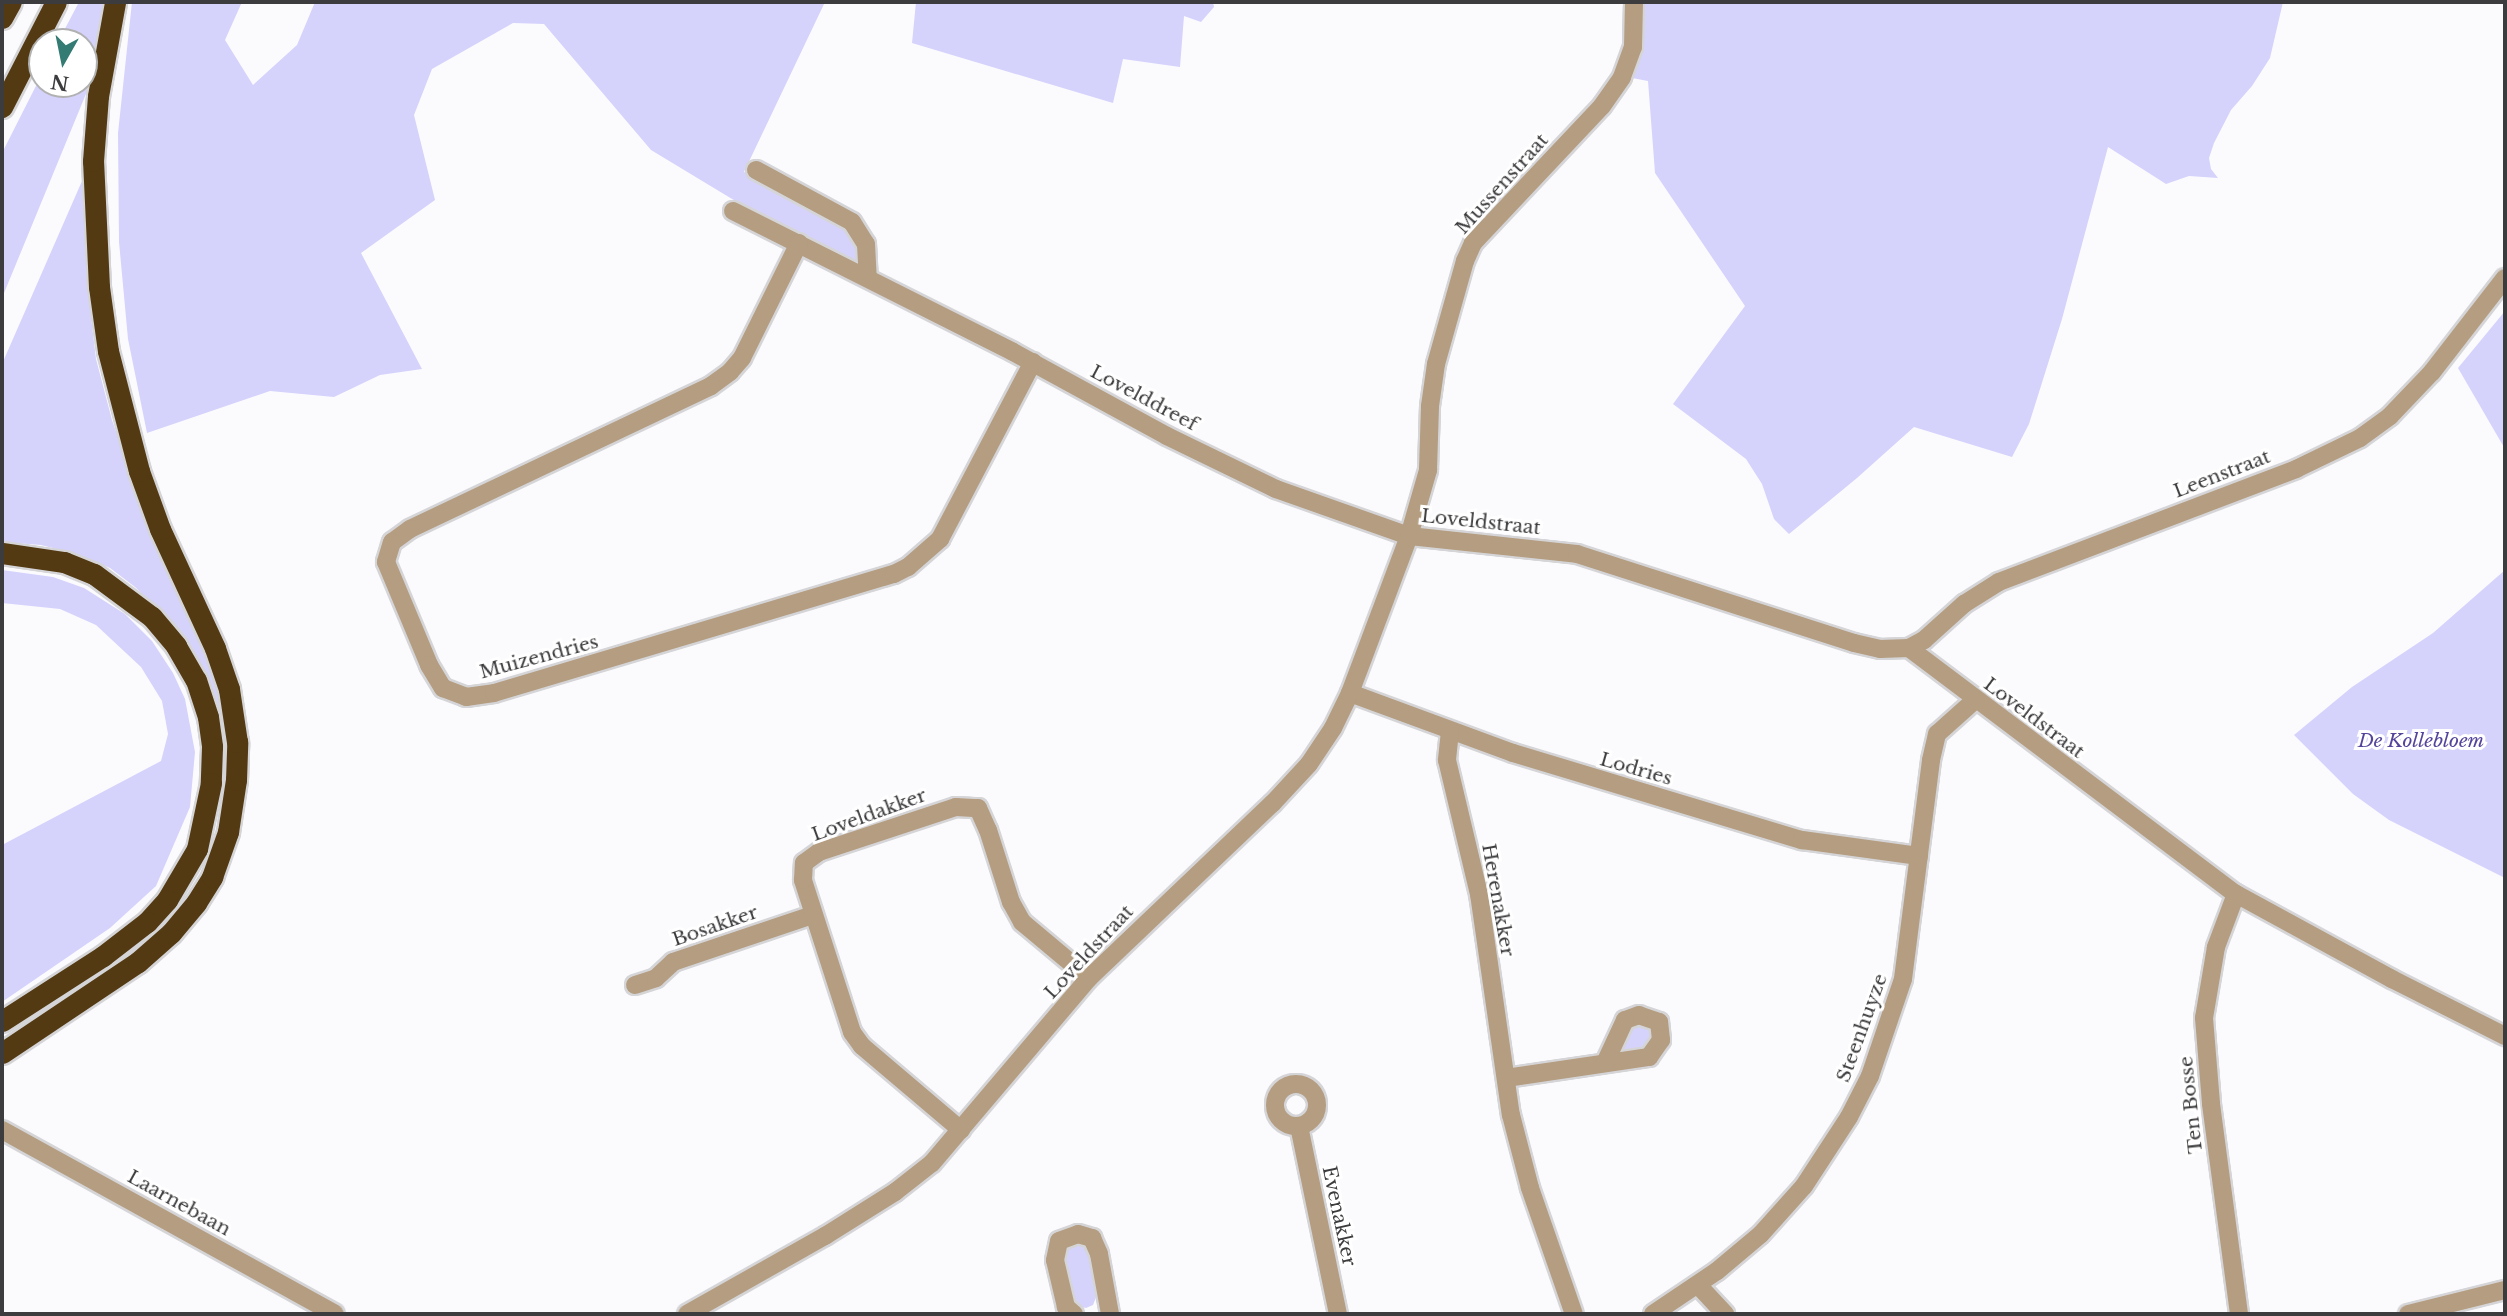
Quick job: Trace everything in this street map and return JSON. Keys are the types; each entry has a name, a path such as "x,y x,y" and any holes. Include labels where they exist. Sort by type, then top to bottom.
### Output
{"highway":[{"path":"2,18 11,2"},
{"path":"2,107 56,2"},
{"path":"2,1053 138,962 171,933 197,903 212,877 228,832 236,780 237,742 229,689 215,648 160,529 139,471 108,351 95,247 93,161 98,96 115,2"},
{"path":"2,553 28,554 74,566 122,592 152,617 176,646 196,680 208,717 212,747 211,783 197,849 167,900 147,922 103,956 2,1021"}],"street":[{"name":"Mussenstraat","path":"1409,536 1428,470 1430,407 1436,364 1465,261 1479,236 1601,106 1622,78 1633,47 1634,2"},
{"path":"756,170 852,222 866,244 868,278"},
{"name":"Lovelddreef","path":"733,211 1032,362 1167,436 1276,489 1409,536"},
{"name":"Muizendries","path":"799,243 742,358 730,373 711,386 410,529 392,542 386,562 429,665 443,688 466,697 494,693 908,567 940,539 1032,362"},
{"name":"Leenstraat","path":"1909,648 1924,640 1964,604 1999,582 2296,469 2360,438 2390,416 2432,372 2505,278"},
{"name":"Loveldstraat","path":"687,1314 895,1192 932,1163 1089,978 1272,804 1309,764 1333,728 1350,693 1409,536 1577,554 1854,643 1880,649 1909,648 1937,672 2236,894 2505,1036"},
{"name":"Lodries","path":"1350,693 1450,731 1580,775 1802,840 1919,856"},
{"name":"Steenhuyze","path":"1653,1314 1698,1285 1760,1234 1804,1186 1849,1117 1877,1057 1903,979 1937,734 1975,700"},
{"name":"Herenakker","path":"1450,731 1447,760 1479,894 1511,1115 1530,1188 1574,1314"},
{"name":"Loveldakker","path":"961,1130 862,1046 852,1032 803,880 804,863 819,852 956,807 978,808 988,830 1011,902 1022,922 1089,978"},
{"name":"Ten Bosse","path":"2236,894 2216,947 2204,1018 2211,1104 2239,1314"},
{"name":"Bosakker","path":"635,985 656,978 673,962 813,915"},
{"path":"1506,1078 1605,1063"},
{"name":"Evenakker","path":"1299,1126 1338,1314"},
{"name":"Laarnebaan","path":"2,1130 335,1314"},
{"path":"1074,1314 1066,1307 1055,1260 1059,1241 1078,1234 1092,1238 1099,1254 1110,1314"},
{"path":"1698,1285 1725,1314"},
{"path":"2408,1314 2505,1290"}],"green space":[{"path":"79,2 104,2 98,35 98,28 65,28"},
{"path":"132,2 242,2 225,40 253,85 297,45 315,2 825,2 744,172 786,189 845,223 856,245 857,263 742,205 651,150 544,24 513,23 432,69 414,115 435,200 361,253 422,369 380,375 334,397 270,391 147,433 128,339 119,242 118,133"},
{"path":"916,2 1213,2 1214,7 1201,22 1184,16 1180,67 1123,59 1113,103 912,43"},
{"path":"1642,2 2283,2 2270,58 2252,86 2231,110 2214,143 2209,158 2211,169 2218,178 2189,176 2166,184 2108,147 2062,319 2029,424 2012,457 1914,427 1789,534 1774,519 1762,484 1746,459 1673,404 1745,306 1655,173 1648,81 1632,78 1640,45"},
{"path":"30,98 84,98 2,298 2,153"},
{"path":"82,181 88,291 96,359 112,420 155,545 200,637 213,673 223,710 226,738 220,740 166,617 135,587 110,568 77,554 41,545 2,542 2,364"},
{"path":"2505,311 2505,449 2458,368"},
{"path":"2,570 53,577 84,588 125,614 152,641 173,673 185,699 195,752 190,807 156,886 110,928 2,1002 2,845 161,761 168,734 162,701 141,667 96,625 60,609 2,603"},
{"name":"De Kollebloem","path":"2505,570 2505,878 2389,820 2353,794 2294,735 2352,687 2433,633"},
{"path":"1641,1023 1651,1025 1655,1032 1647,1048 1619,1051 1630,1028"},
{"path":"1074,1241 1085,1244 1089,1250 1097,1295 1093,1305 1086,1308 1075,1305 1072,1298 1064,1255 1065,1248"}]}
